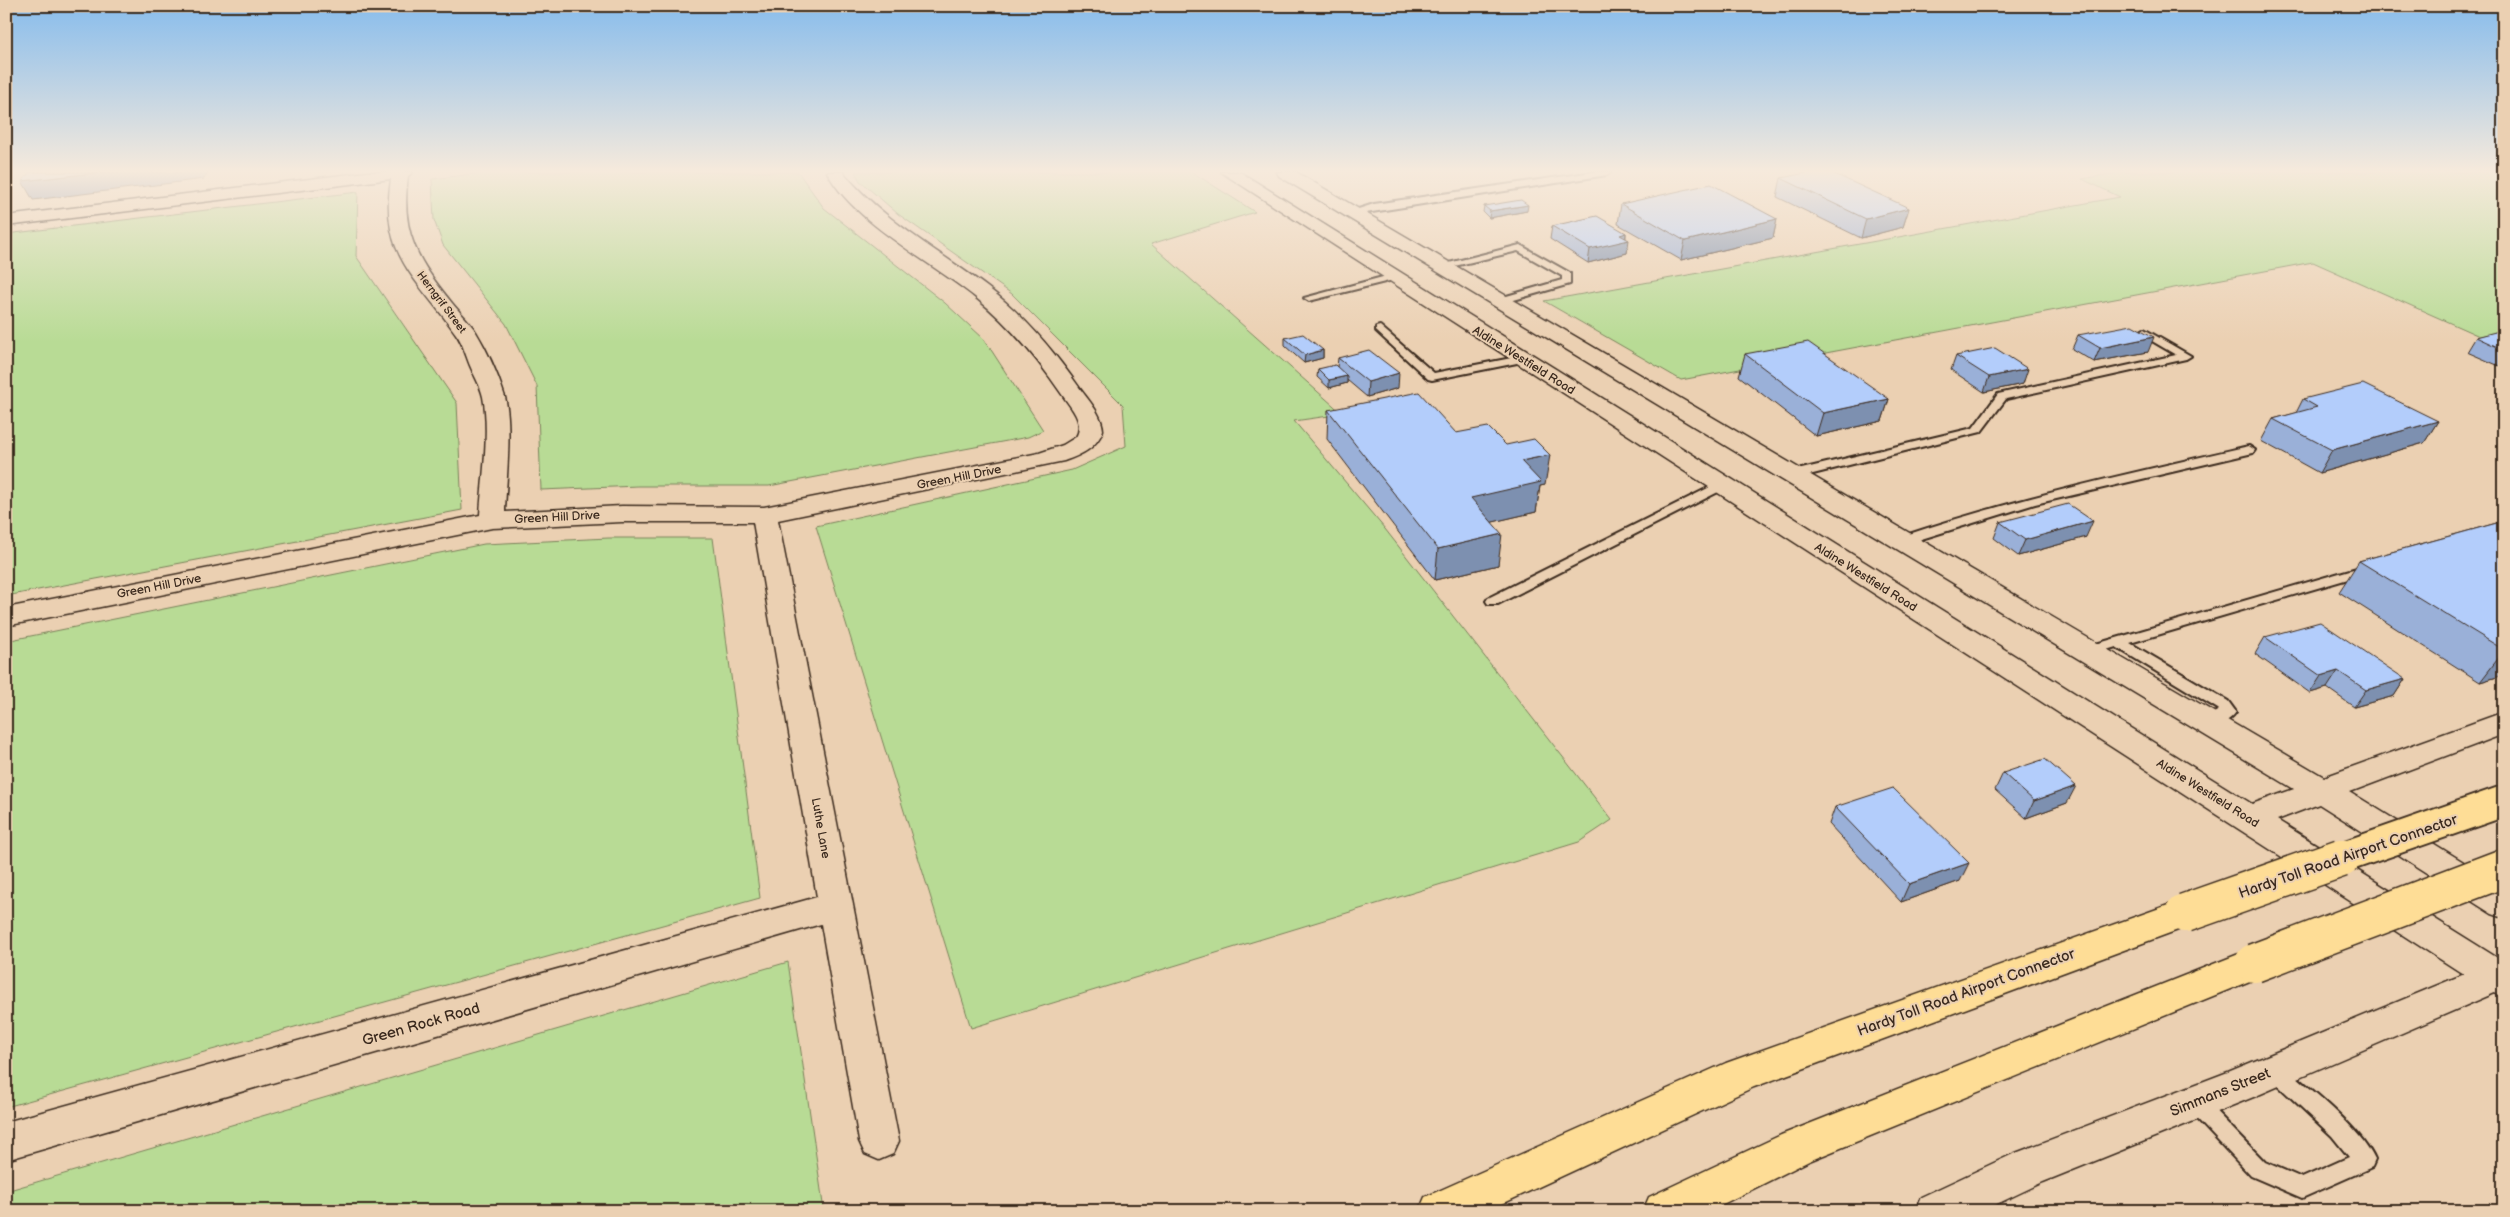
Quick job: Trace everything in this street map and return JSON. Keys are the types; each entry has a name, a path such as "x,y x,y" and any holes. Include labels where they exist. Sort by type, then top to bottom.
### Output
{"highway":[{"name":"Hardy Toll Road Airport Connector","path":"1440,1211 1740,1075 2185,913 2504,801"},
{"path":"1664,1211 1795,1148 2254,963 2504,868"}],"street":[{"name":"Herngrif Street","path":"399,229 407,253 420,275 467,334 494,396 496,433 492,520"},
{"name":"Green Hill Drive","path":"6,617 492,520 622,514 764,514 1067,454 1086,440 1091,432 1090,420 1058,371 1023,329 981,292 926,254 895,229"},
{"name":"Aldine Westfield Road","path":"1318,229 2501,977"},
{"path":"1381,229 2210,723 2504,904"},
{"name":"Luthe Lane","path":"764,514 879,1141"},
{"path":"2249,818 2504,722"},
{"name":"Green Rock Road","path":"6,1141 835,906"},
{"name":"Simmans Street","path":"1936,1211 2028,1168 2501,977"}],"lane":[{"path":"1442,266 1520,248 1567,275 1568,282 1500,301"},
{"path":"1309,298 1394,277"},
{"path":"1380,329 1432,377 1522,358"},
{"path":"1793,475 1977,430 2002,396 2186,356 2144,332"},
{"path":"1902,541 1942,526 2109,481 2249,450"},
{"path":"1493,601 1722,485"},
{"path":"2087,650 2382,565"},
{"path":"2118,642 2223,705 2228,712 2210,723"},
{"path":"2195,1102 2258,1169 2302,1188 2365,1160 2339,1129 2274,1070"}],"green space":[{"path":"50,229 357,229 356,256 457,403 462,510 6,596 6,234"},
{"path":"437,229 850,229 945,303 984,339 1043,430 1028,437 769,486 638,486 541,490 537,386 506,324 443,245"},
{"path":"919,229 1200,229 1151,244 1343,414 1294,421 1385,529 1612,820 1579,842 971,1028 816,526 1072,470 1126,446 1123,405 1012,294"},
{"path":"1944,229 2504,229 2504,347 2313,262 1681,380 1544,301"},
{"path":"609,538 713,538 760,898 6,1107 6,641 484,544"},
{"path":"788,962 824,1211 6,1211 6,1191"}],"building":[{"path":"1557,229 1619,229 1626,233 1620,235 1629,240 1590,249"},
{"path":"1664,229 1736,229 1685,241"},
{"path":"2132,325 2154,337 2100,348 2078,335"},
{"path":"2503,330 2504,350 2476,337"},
{"path":"1303,334 1323,350 1305,355 1285,338"},
{"path":"1808,342 1889,399 1823,413 1745,354"},
{"path":"1995,348 2028,369 1989,377 1956,356"},
{"path":"1369,350 1399,373 1368,382 1338,358"},
{"path":"1335,365 1347,376 1329,380 1318,369"},
{"path":"2363,384 2438,421 2332,450 2273,419 2317,407 2303,399"},
{"path":"1419,392 1456,433 1488,427 1506,445 1534,439 1550,455 1521,461 1541,482 1471,498 1502,534 1438,549 1328,410"},
{"path":"2068,504 2093,521 2025,540 2000,522"},
{"path":"2504,521 2504,650 2359,561"},
{"path":"2320,622 2405,679 2366,690 2338,671 2321,676 2265,637"},
{"path":"2045,759 2076,786 2034,801 2003,773"},
{"path":"1893,788 1969,863 1909,884 1835,807"},
{"path":"2504,1203 2504,1211 2487,1211"}]}
